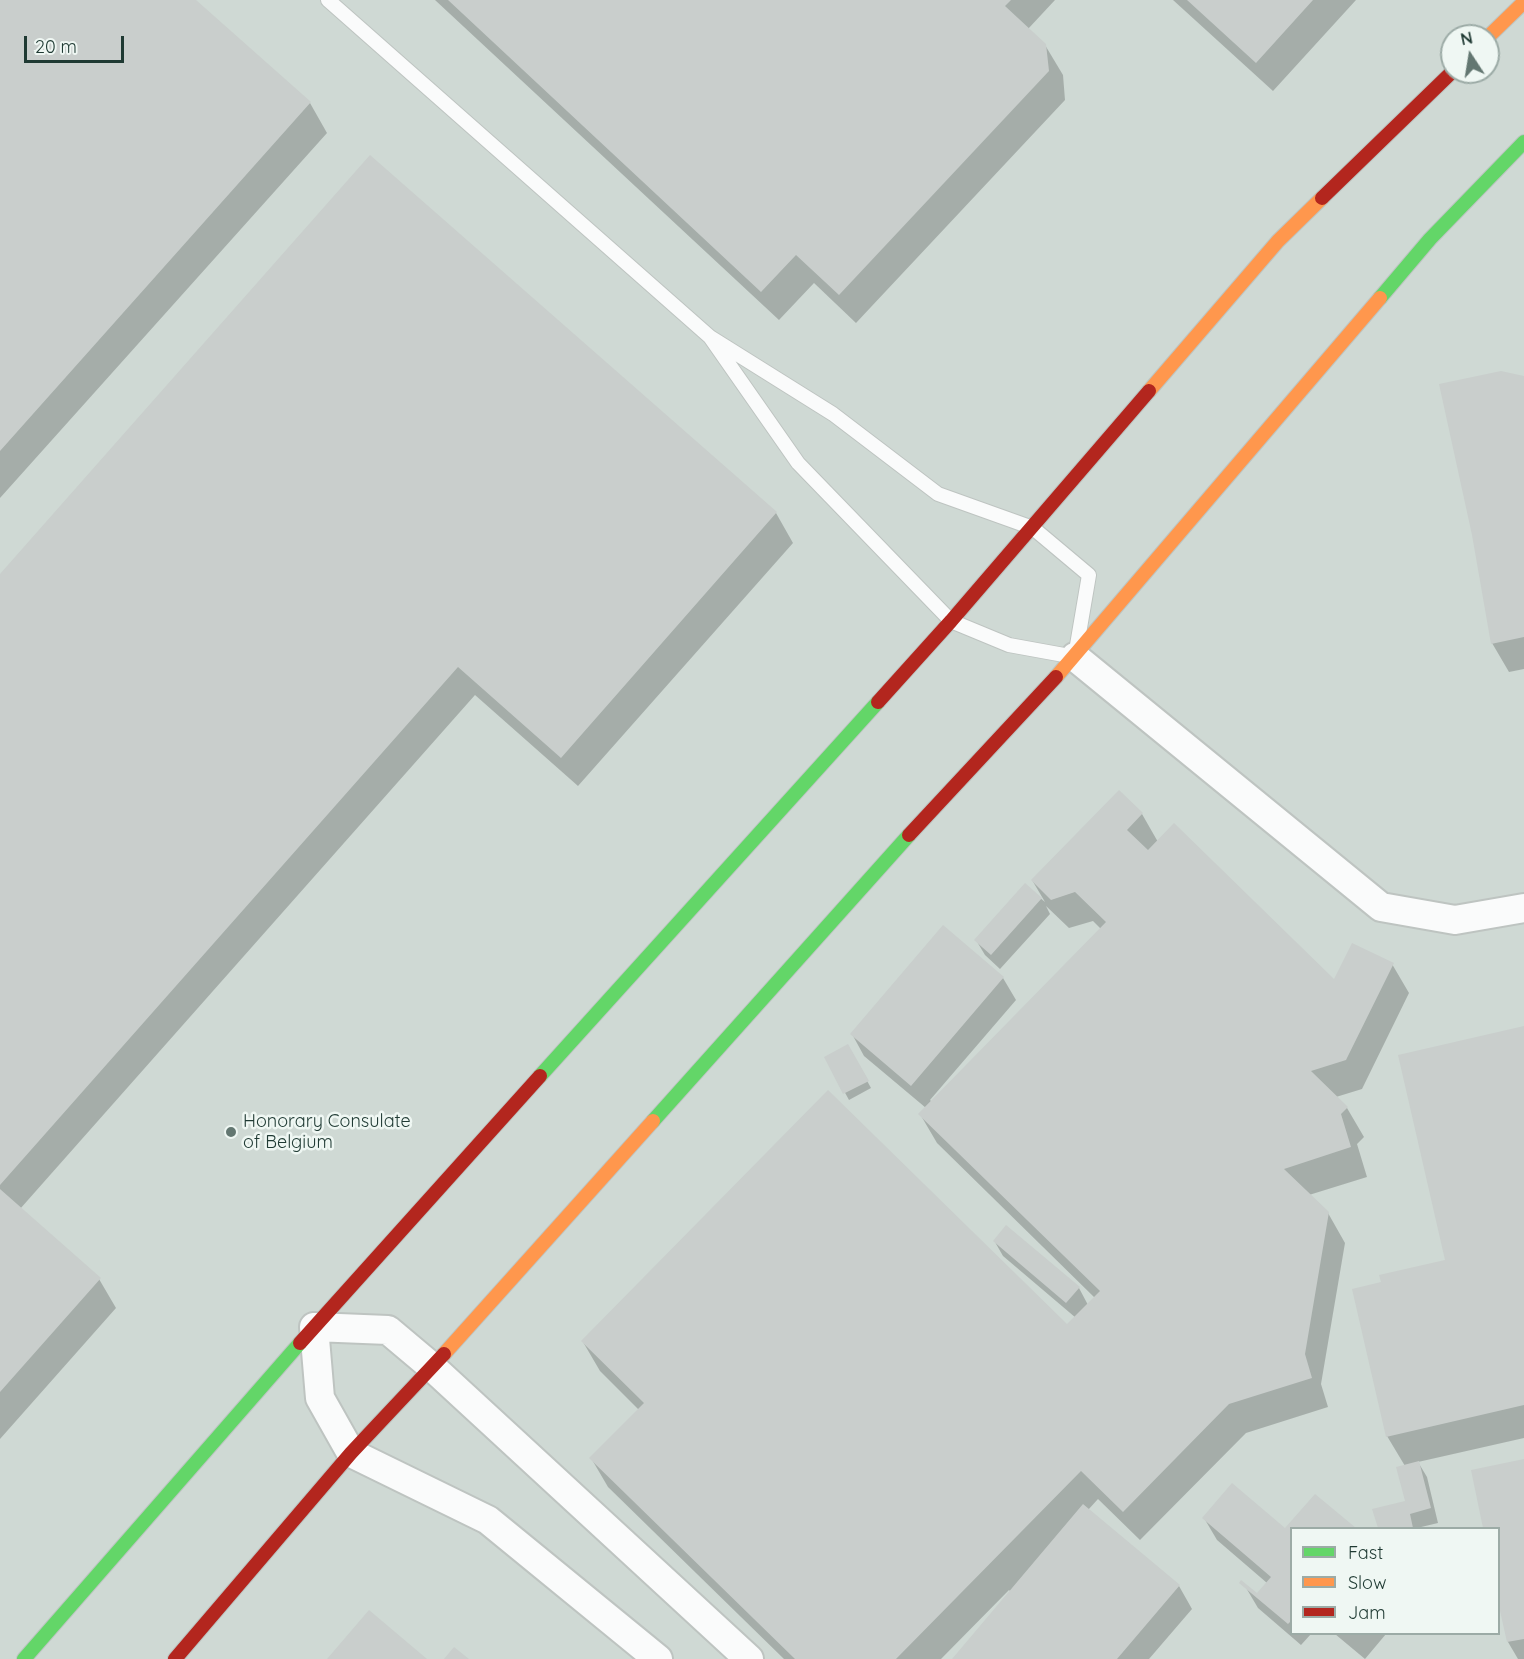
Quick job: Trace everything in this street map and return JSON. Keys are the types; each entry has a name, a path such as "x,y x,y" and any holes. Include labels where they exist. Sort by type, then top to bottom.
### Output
{"street":[{"path":"1500,25 1524,2"},
{"path":"24,1659 314,1327 951,621 1278,241 1440,84"},
{"path":"175,1659 351,1453 432,1367 931,811 1075,657 1430,239 1524,142"},
{"path":"1075,657 1381,907 1455,920 1524,908"},
{"path":"314,1327 388,1330 432,1367 749,1659"},
{"path":"314,1327 320,1398 351,1453 488,1520 658,1659"}],"lane":[{"path":"328,0 710,337 833,414 938,494 1033,528 1089,575 1075,657 1009,645 951,621 798,463 710,337"}],"shaded area":[{"path":"0,0 1524,0 1524,1659 0,1659"}],"building":[{"path":"0,0 196,0 311,102 0,451"},
{"path":"448,0 1011,0 1005,6 1046,44 1049,71 839,295 796,255 761,292"},
{"path":"1187,0 1313,0 1256,63"},
{"path":"370,155 777,512 561,758 458,667 0,1185 0,574"},
{"path":"1501,371 1524,376 1524,637 1491,644 1472,535 1439,384"},
{"path":"1119,790 1143,813 1127,830 1148,850 1174,823 1334,979 1352,943 1394,963 1346,1060 1311,1071 1348,1107 1341,1114 1351,1147 1284,1169 1329,1212 1305,1354 1312,1378 1229,1404 1123,1512 1081,1471 896,1659 795,1659 589,1458 644,1403 581,1341 828,1090 1067,1324 1100,1291 918,1114 1106,922 1075,892 1051,900 1031,880"},
{"path":"1025,883 1042,898 991,955 974,940"},
{"path":"943,925 1004,977 911,1086 850,1034"},
{"path":"1524,1026 1524,1405 1386,1437 1352,1289 1381,1282 1379,1275 1445,1260 1398,1055"},
{"path":"848,1044 869,1081 843,1094 824,1057"},
{"path":"0,1189 101,1278 0,1392"},
{"path":"1006,1225 1080,1287 1066,1303 993,1241"},
{"path":"1524,1459 1524,1639 1507,1642 1500,1611 1500,1527 1483,1527 1471,1470"},
{"path":"1419,1461 1431,1508 1410,1514 1413,1527 1378,1527 1372,1509 1405,1501 1396,1467"},
{"path":"1232,1483 1285,1528 1315,1494 1355,1527 1290,1527 1290,1622 1288,1624 1239,1583 1241,1580 1257,1593 1271,1577 1202,1518"},
{"path":"1083,1504 1180,1585 1117,1659 952,1659"},
{"path":"369,1610 427,1659 327,1659"},
{"path":"454,1647 469,1659 444,1659"}],"traffic: fast":[{"path":"1380,298 1430,239 1524,142"},
{"path":"540,1076 878,702"},
{"path":"653,1121 909,835"},
{"path":"24,1659 300,1343"}],"traffic: slow":[{"path":"1500,25 1524,2"},
{"path":"1149,391 1278,241 1322,198"},
{"path":"1056,677 1380,298"},
{"path":"444,1354 653,1121"}],"traffic: jam":[{"path":"1322,198 1440,84"},
{"path":"878,702 951,621 1149,391"},
{"path":"909,835 1056,677"},
{"path":"300,1343 540,1076"},
{"path":"175,1659 351,1453 444,1354"}],"place":[{"name":"Honorary Consulate of Belgium","path":"231,1132"}]}
